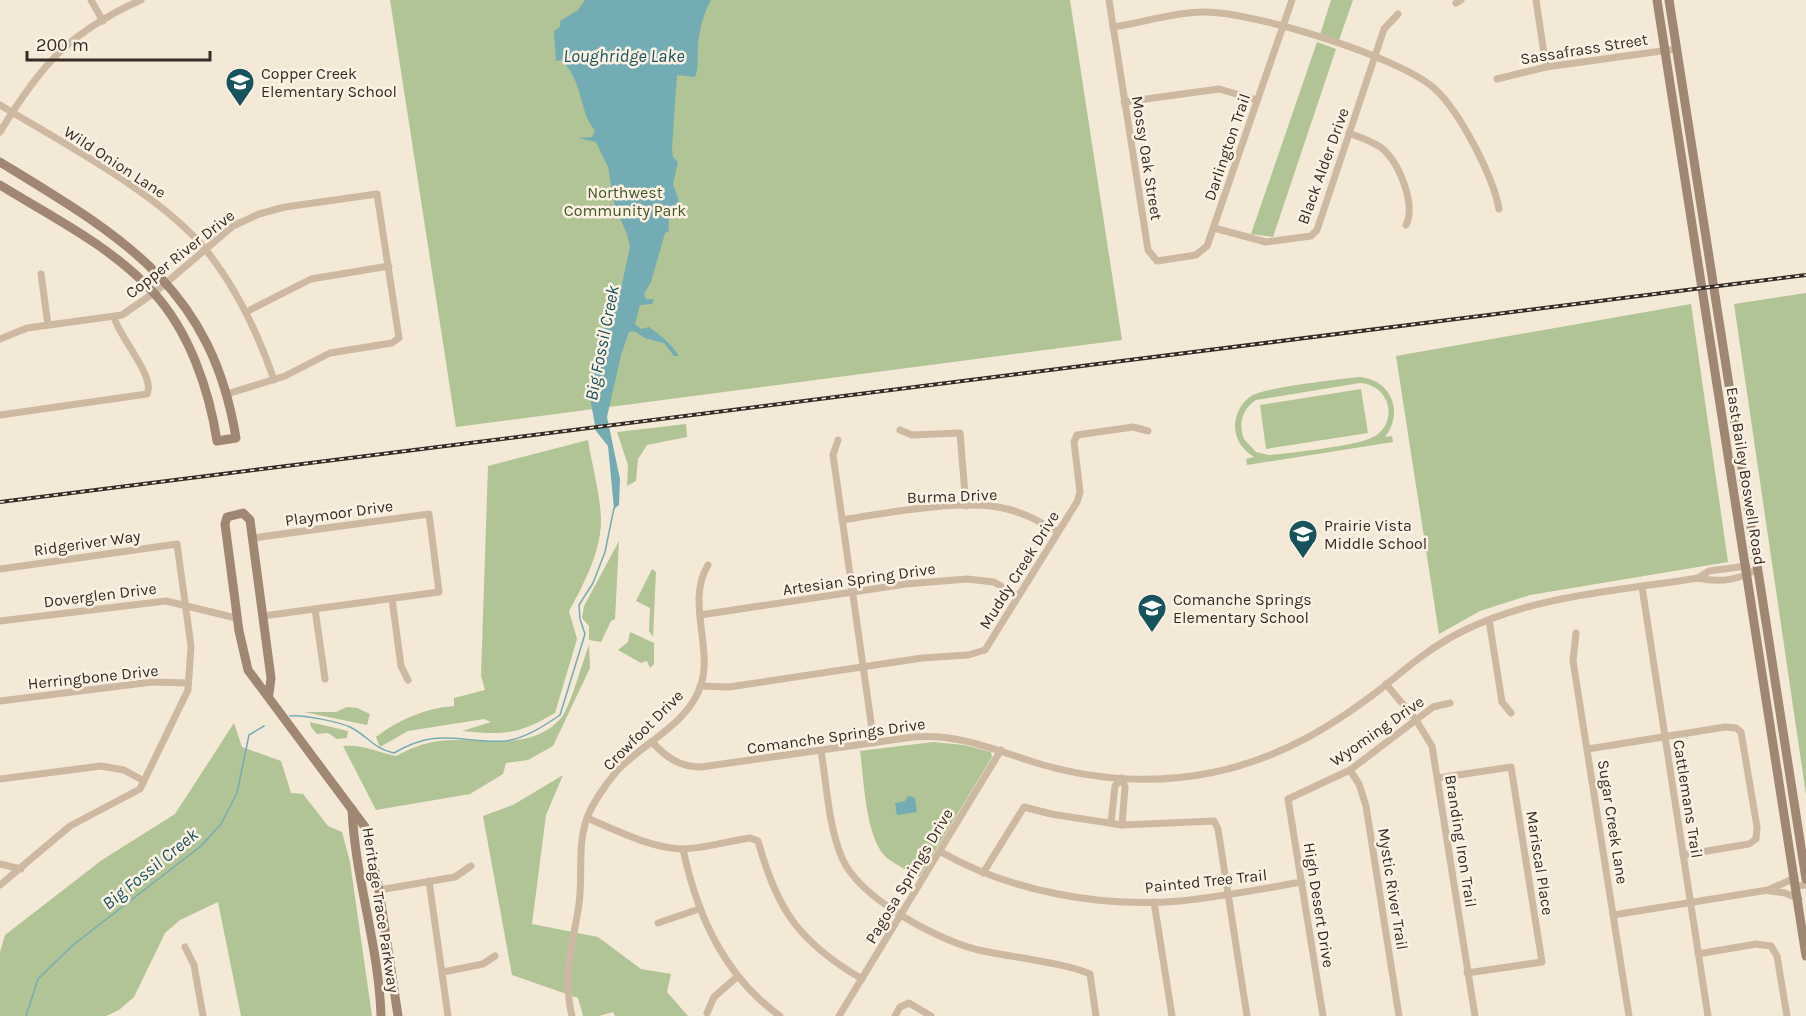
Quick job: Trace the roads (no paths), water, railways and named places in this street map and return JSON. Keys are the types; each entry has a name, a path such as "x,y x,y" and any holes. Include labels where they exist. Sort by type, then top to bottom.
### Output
{"main road":[{"name":"East Bailey Boswell Road","path":"1657,0 1746,577 1799,883 1798,899 1806,956"},
{"name":"East Bailey Boswell Road","path":"1669,0 1806,879"},
{"path":"0,162 104,227 139,254 166,282 208,347 227,394 236,438 217,441 213,413 195,361 154,292 101,248 0,185"},
{"path":"1689,200 1700,198"},
{"path":"1724,432 1737,430"},
{"name":"Heritage Trace Parkway","path":"269,694 271,678 253,538 247,514 239,513 227,517 225,524 236,618 248,670 259,688 269,694 365,827 380,890 394,973 398,1016"},
{"name":"Heritage Trace Parkway","path":"352,809 354,847 377,978 381,1016"}],"street":[{"path":"91,0 104,21"},
{"path":"0,132 35,77 53,57 75,38 141,0"},
{"name":"Mossy Oak Street","path":"1109,0 1148,250 1152,258"},
{"name":"Darlington Trail","path":"1152,258 1156,261 1203,252 1214,228 1292,0"},
{"path":"1536,0 1546,68"},
{"path":"1113,27 1201,12 1233,13 1284,26 1398,65 1435,89 1447,103 1496,188 1499,209"},
{"name":"Black Alder Drive","path":"1214,228 1258,242 1311,236 1317,230 1384,29 1398,14"},
{"name":"Sassafrass Street","path":"1497,79 1546,68 1676,49"},
{"path":"1124,102 1219,89 1227,89 1257,100"},
{"name":"Wild Onion Lane","path":"0,105 140,192 174,219 205,249 246,312 274,380"},
{"path":"1349,133 1373,143 1393,161 1408,202 1410,217 1406,225"},
{"name":"Copper River Drive","path":"0,339 27,328 114,317 132,309 233,226 266,212 377,194 388,266"},
{"path":"227,394 274,380 330,353 392,343 399,338 388,266 311,279 246,312"},
{"path":"41,274 48,325"},
{"path":"0,415 147,394 149,384 140,363 119,332 114,317"},
{"name":"Muddy Creek Drive","path":"700,686 729,687 985,650 1077,502 1080,492 1074,442 1077,435 1133,427 1148,431"},
{"path":"900,430 912,435 960,433 966,506"},
{"path":"838,440 833,455 874,743"},
{"name":"Burma Drive","path":"842,519 966,506 1006,508 1028,516 1058,532"},
{"name":"Playmoor Drive","path":"253,538 429,514 439,592 392,599"},
{"name":"Ridgeriver Way","path":"0,569 177,544 185,606"},
{"name":"Crowfoot Drive","path":"572,1016 566,991 570,950 579,903 581,847 587,818 616,772 688,708 700,686 704,669 700,615 701,580 708,565"},
{"name":"Comanche Springs Drive","path":"651,742 669,759 694,767 940,736 1001,750 1055,768 1122,778 1159,779 1191,776 1264,759 1323,730 1426,652 1489,620 1543,603 1698,578 1709,571 1745,566 1758,568"},
{"name":"Comanche Springs Drive","path":"1698,578 1711,582 1746,577 1758,568"},
{"name":"Artesian Spring Drive","path":"700,615 853,592 975,578 994,582 1017,596"},
{"name":"Cattlemans Trail","path":"1642,587 1708,1016"},
{"path":"263,616 392,599 401,666 408,680"},
{"name":"Doverglen Drive","path":"0,621 166,601 236,618"},
{"path":"0,885 70,826 140,789 178,712 188,682 191,646 185,606"},
{"path":"315,609 325,679"},
{"path":"1489,620 1502,702 1512,713"},
{"name":"Sugar Creek Lane","path":"1576,633 1573,654 1629,1016"},
{"name":"Herringbone Drive","path":"0,701 152,682 188,682"},
{"name":"Branding Iron Trail","path":"1386,684 1416,720 1432,746 1474,1016"},
{"name":"Wyoming Drive","path":"1288,799 1350,770 1434,707 1450,703"},
{"path":"1588,749 1725,727 1737,728 1743,736 1757,827 1756,839 1749,844 1683,855"},
{"name":"Pagosa Springs Drive","path":"839,1016 941,852 1001,750"},
{"path":"821,751 834,829 842,859 859,883 902,915 971,948 1090,974 1096,1016"},
{"path":"0,779 101,766 123,770 144,781"},
{"name":"Mariscal Place","path":"1438,778 1511,767 1542,962 1467,973"},
{"name":"Mystic River Trail","path":"1350,770 1359,784 1366,806 1399,1016"},
{"path":"1111,823 1115,786 1122,778"},
{"path":"1122,778 1125,787 1122,825"},
{"name":"High Desert Drive","path":"1288,799 1323,1016"},
{"path":"983,873 1024,807 1122,825 1214,821 1218,829 1247,1016"},
{"path":"587,818 628,836 663,847 683,849 750,838 758,841 771,886 786,911 809,941 833,962 862,979"},
{"path":"683,849 699,909 715,942 737,977 759,1001 780,1016"},
{"name":"Painted Tree Trail","path":"941,852 983,873 1011,882 1078,896 1154,902 1228,894 1302,882"},
{"path":"0,864 21,869"},
{"path":"380,890 456,877 471,866"},
{"path":"429,881 444,972 448,1016"},
{"path":"1613,915 1768,891 1799,883"},
{"path":"1768,891 1785,893 1798,899"},
{"path":"1154,902 1172,1016"},
{"path":"658,924 699,909"},
{"path":"1698,954 1756,944 1771,946 1778,956 1787,1016"},
{"path":"185,947 194,965 203,1016"},
{"path":"444,972 483,964 495,956"},
{"path":"707,1013 714,997 737,977"},
{"path":"894,1016 900,1007 909,1003 931,1016"}],"water":[{"name":"Loughridge Lake","path":"585,0 711,0 700,29 695,77 677,75 672,148 673,157 678,162 673,184 679,201 670,214 669,231 665,233 651,282 644,294 646,299 654,299 652,304 640,305 635,324 641,329 649,327 669,343 679,356 674,356 664,343 645,338 634,331 629,332 621,355 607,417 620,479 619,505 614,509 608,446 596,431 589,392 600,339 616,296 620,293 630,247 615,207 608,167 596,142 578,138 592,137 595,130 586,116 568,68 561,60 556,61 554,31 560,27 560,21 578,10"},
{"path":"908,796 915,798 917,812 897,815 895,803 905,801"}],"waterway":[{"name":"Big Fossil Creek","path":"290,716 311,717 345,725 381,749 394,753 410,745 438,738 512,740 527,735 560,715 585,634 580,619 579,605 593,583 605,552 614,508"},
{"name":"Big Fossil Creek","path":"26,1016 38,979 73,945 201,846 221,824 237,793 249,735 264,726"}],"railway":[{"path":"0,502 1806,275"}],"place":[{"name":"Copper Creek Elementary School","path":"240,108"},
{"name":"Prairie Vista Middle School","path":"1303,560"},
{"name":"Comanche Springs Elementary School","path":"1152,634"}],"park label":[{"name":"Northwest Community Park","path":"625,201"}]}
